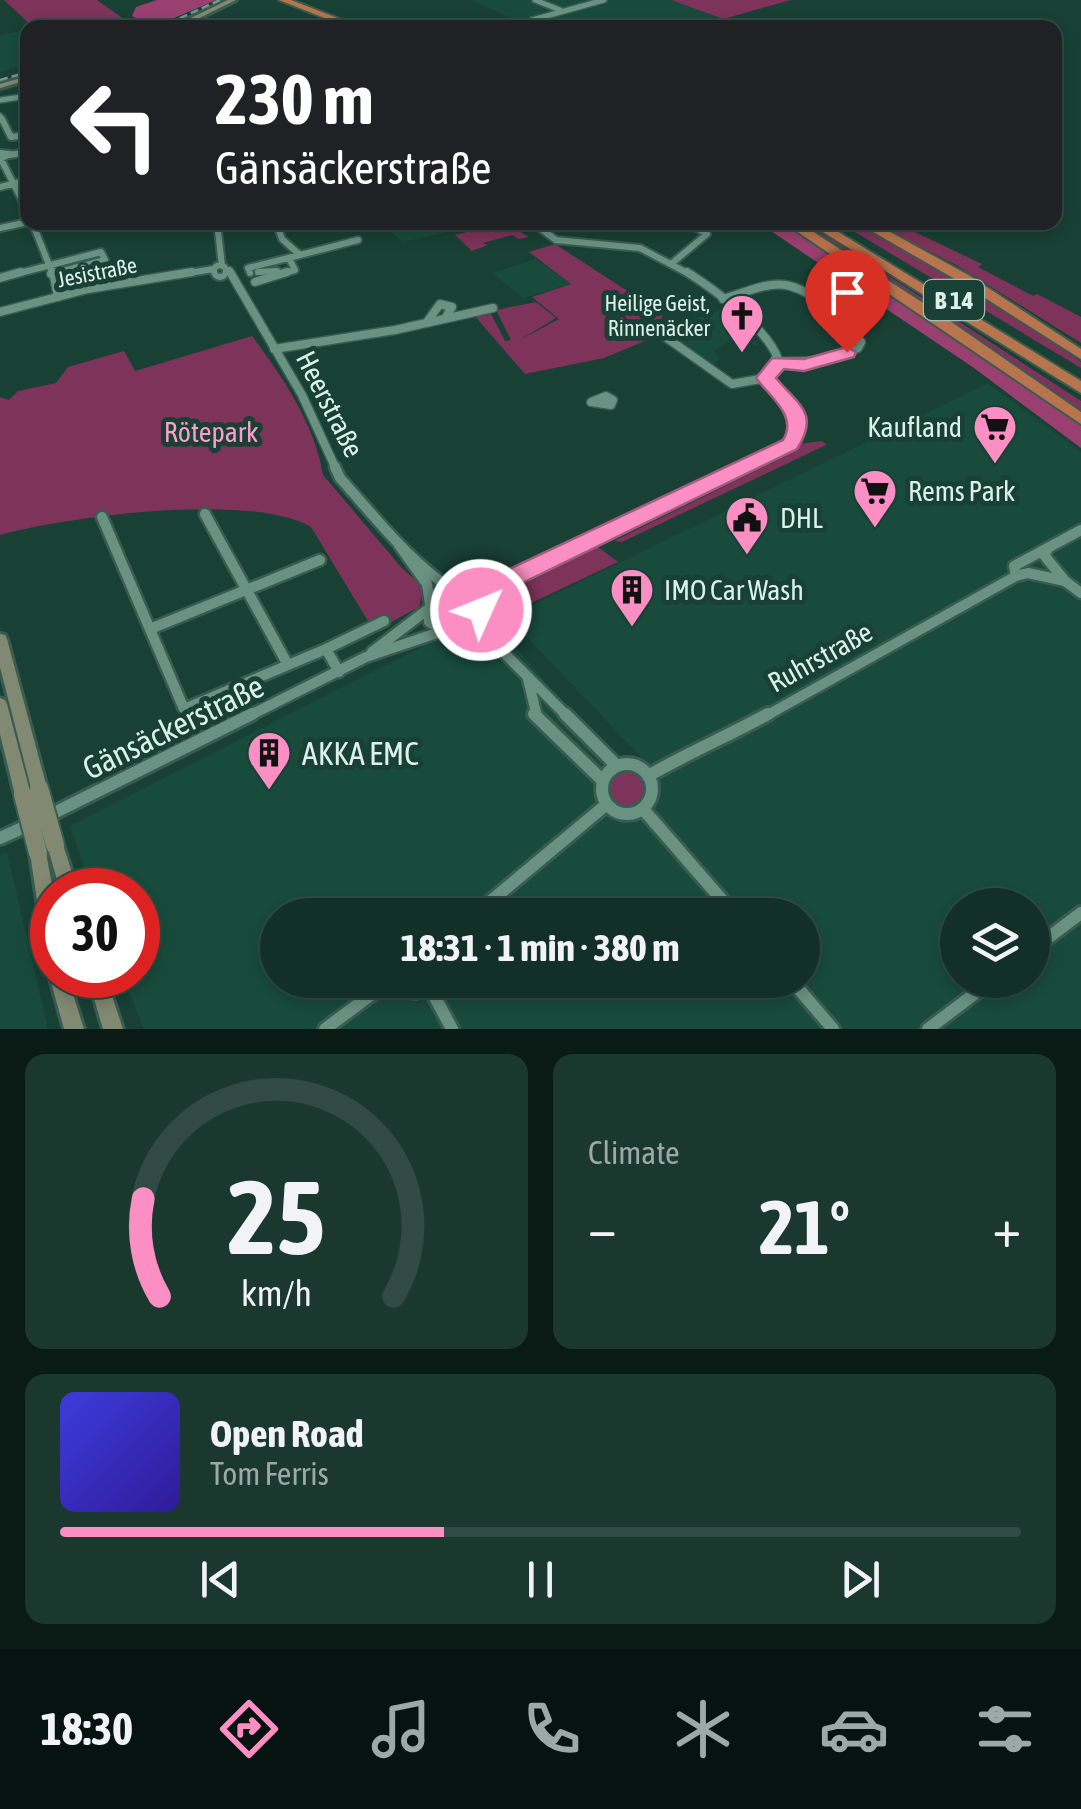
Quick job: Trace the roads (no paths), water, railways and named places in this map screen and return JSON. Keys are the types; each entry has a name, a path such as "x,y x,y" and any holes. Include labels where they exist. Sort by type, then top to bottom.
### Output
{"highway":[{"path":"270,0 324,20"},
{"path":"283,0 337,20"},
{"path":"801,230 1081,419"},
{"name":"B 14","path":"825,230 1081,388"},
{"name":"B 14","path":"841,230 1081,378"},
{"path":"876,230 965,279 1081,356"}],"main road":[{"path":"190,20 233,0"},
{"path":"0,640 47,868"},
{"path":"0,704 31,792"},
{"path":"46,849 57,868"},
{"path":"65,998 74,1029"},
{"path":"103,998 113,1028"}],"street":[{"path":"535,0 561,10"},
{"path":"532,20 604,0"},
{"path":"0,116 12,137 20,136"},
{"path":"5,142 4,156 20,195"},
{"path":"16,187 20,185"},
{"path":"0,187 20,187"},
{"path":"34,230 58,296"},
{"path":"219,230 222,272"},
{"path":"279,230 282,239 300,255"},
{"path":"544,230 568,246 622,244 671,264 723,299 769,342 779,362"},
{"path":"671,264 707,234 700,230"},
{"path":"289,258 295,270 274,269 248,268 256,276 274,269 289,258 358,240"},
{"path":"0,278 105,260 96,243"},
{"name":"Jesistraße","path":"0,312 58,296 222,272"},
{"name":"Heerstraße","path":"222,272 302,394 340,478 436,580 459,592"},
{"path":"723,299 773,286 792,287 829,312 861,342 858,348 826,360 804,365 779,362"},
{"path":"274,349 493,308"},
{"path":"664,336 732,384 766,378 779,362"},
{"path":"488,637 443,631 431,624 429,607 442,594 497,585 790,444 799,431 799,418 766,378"},
{"path":"205,514 288,665"},
{"path":"102,517 184,709 384,621"},
{"name":"Ruhrstraße","path":"648,776 708,741 728,738 1016,576 1014,566 1081,530"},
{"name":"Heerstraße","path":"398,543 427,584 429,607"},
{"path":"1048,549 1044,555 1064,581 1081,593"},
{"path":"150,630 320,560"},
{"path":"1016,576 1028,574 1064,581"},
{"path":"461,631 480,613 497,585"},
{"path":"459,592 474,598 488,637 617,766"},
{"name":"Gänsäckerstraße","path":"0,838 339,672 366,657 429,607"},
{"name":"Gänsäckerstraße","path":"366,657 443,631"},
{"path":"326,649 339,672"},
{"path":"528,679 534,713 601,779"},
{"path":"617,766 634,767 648,776 653,797 644,808 628,813 607,804 600,792 601,779 617,766"},
{"path":"494,898 607,804"},
{"path":"644,808 721,898"},
{"path":"1050,936 1081,913"},
{"path":"326,1029 368,998"},
{"path":"439,998 452,1029"},
{"path":"806,998 833,1029"},
{"path":"928,1029 969,998"}],"railway":[{"path":"176,20 220,0"},
{"path":"0,80 20,74"}],"place":[{"name":"Heilige Geist, Rinnenäcker","path":"742,354"},
{"name":"Kaufland","path":"995,465"},
{"name":"Rems Park","path":"875,529"},
{"name":"DHL","path":"747,556"},
{"name":"IMO Car Wash","path":"632,628"},
{"name":"AKKA EMC","path":"269,791"}],"park label":[{"name":"Rötepark","path":"211,432"}]}
